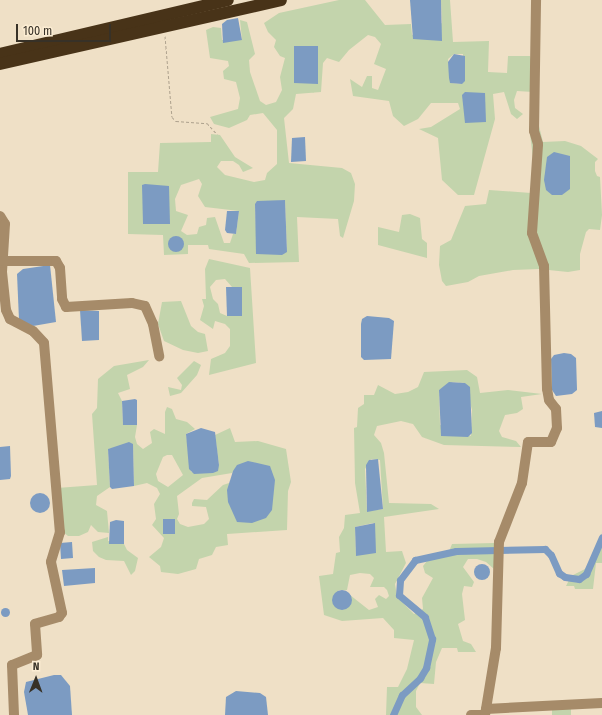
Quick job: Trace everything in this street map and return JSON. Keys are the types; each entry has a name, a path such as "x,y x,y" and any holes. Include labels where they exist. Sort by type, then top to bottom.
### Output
{"highway":[{"path":"0,54 228,0"},
{"path":"0,64 281,0"}],"street":[{"path":"485,713 496,648 499,542 522,483 528,442 551,442 557,428 556,409 547,389 544,266 532,233 538,144 534,131 536,0"},
{"path":"0,216 5,224 3,307 10,319 33,331 44,343 60,532 51,562 62,613 59,617 35,624 37,655 12,665 14,715"},
{"path":"3,261 56,261 60,268 62,299 66,307 132,303 145,306 153,324 159,356"},
{"path":"471,715 602,703"}],"path":[{"path":"163,26 172,117 176,121 207,123 217,134"}],"green space":[{"path":"339,0 365,0 385,25 411,24 412,35 442,23 441,0 450,0 453,42 489,41 488,72 507,73 508,56 530,56 533,67 533,92 517,91 514,100 515,108 523,114 517,119 511,114 504,92 493,94 495,119 474,195 458,195 442,180 438,138 419,129 431,127 460,109 458,103 431,103 418,119 404,126 393,116 389,101 353,96 350,79 362,87 367,76 372,76 372,88 378,90 386,69 374,64 381,44 375,37 368,35 349,50 339,62 327,58 323,63 321,92 296,94 293,109 284,118 289,163 342,168 351,173 355,184 354,201 343,238 340,236 338,219 297,217 299,262 249,263 244,254 209,249 208,245 188,245 188,254 164,255 163,235 128,234 128,172 158,172 160,143 211,142 211,134 220,135 235,157 253,168 243,172 239,165 233,161 221,161 217,167 225,175 254,182 265,180 267,173 277,164 277,130 263,113 250,115 247,120 229,128 214,124 210,117 238,109 240,98 236,82 224,79 223,71 229,66 228,61 210,58 206,30 213,27 221,28 222,40 242,40 240,20 247,22 255,54 249,60 250,72 260,101 266,105 276,102 282,90 280,77 285,58 280,56 274,47 276,40 268,32 264,23 279,13","holes":["454,54 463,54 462,84 451,83 448,59","199,179 202,184 198,196 205,207 239,211 236,234 233,234 230,243 224,243 215,217 207,218 206,225 199,227 197,234 187,235 181,231 188,215 176,211 175,199 181,185","285,200 287,252 257,254 255,204"]},
{"path":"529,126 539,126 543,142 565,141 581,146 598,159 595,162 595,171 597,176 600,177 602,215 600,230 589,229 586,232 580,254 580,270 568,272 539,269 513,270 479,276 468,282 446,286 442,281 439,265 440,246 451,240 465,206 486,204 489,190 531,193 534,166"},
{"path":"410,214 420,218 422,239 427,243 427,258 378,245 378,227 399,232 402,215"},
{"path":"209,259 250,268 256,363 209,375 211,359 225,353 230,346 230,329 225,324 215,321 213,329 200,320 204,306 202,299 206,299 205,269","holes":["225,279 232,287 242,287 242,316 227,316 220,313 218,304 213,299 210,287 216,280"]},
{"path":"181,301 191,326 198,332 205,334 208,351 198,353 183,350 164,341 158,324 162,302"},
{"path":"149,360 143,367 127,375 130,389 118,393 122,401 123,425 137,425 135,437 137,444 143,449 152,443 150,432 154,429 165,434 165,412 167,407 172,409 176,419 187,422 195,429 186,434 191,472 219,465 215,435 230,428 235,442 258,441 286,449 291,482 288,491 287,530 227,534 228,545 216,547 212,555 199,559 196,569 178,574 161,572 160,566 149,557 161,547 164,538 152,525 156,519 154,504 160,494 157,488 147,483 134,486 133,444 108,449 110,487 97,496 96,505 107,511 109,533 98,532 91,525 88,532 79,536 68,536 63,532 57,488 97,485 92,414 97,408 98,379 114,366","holes":["172,455 183,475 168,487 158,481 156,474 163,457","233,471 228,502 229,483 223,485 207,500 194,499 192,506 206,507 209,519 204,524 188,527 180,524 177,519 179,514 177,496 202,478 232,473"]},
{"path":"194,361 201,365 197,375 181,393 170,396 168,387 181,390 182,385 177,378"},
{"path":"467,370 477,377 480,393 508,390 542,394 521,397 523,409 517,413 505,415 499,431 502,437 516,441 521,447 444,445 422,437 413,424 401,421 377,426 374,435 381,443 384,453 389,503 431,504 439,509 384,517 386,552 402,551 406,563 395,584 397,596 414,614 423,609 422,598 433,578 425,573 423,566 427,561 448,554 452,544 495,543 494,569 486,562 477,559 468,559 463,567 474,582 472,587 464,586 462,594 465,620 458,624 463,641 471,644 476,652 458,652 457,648 442,648 436,662 434,684 420,683 416,691 416,707 422,715 386,715 387,687 398,687 407,669 414,640 394,638 394,630 383,618 342,621 324,615 319,576 333,574 336,553 340,552 339,537 344,528 345,515 360,513 355,483 354,428 357,427 358,408 364,404 364,395 374,395 378,385 395,394 408,392 418,387 424,372","holes":["453,382 465,383 472,410 471,436 440,425 439,390","371,459 380,460 383,509 367,511 365,469","373,523 375,524 356,556 355,527","360,573 370,574 374,578 370,587 384,587 389,596 386,599 379,595 375,599 378,607 369,610 350,595 350,604 338,590 347,590 350,575"]},
{"path":"602,531 602,563 596,563 593,589 575,589 574,586 566,586 571,576 585,569 601,544"},
{"path":"108,537 108,541 124,544 127,550 138,558 135,571 131,575 124,561 106,560 99,557 93,551 92,542"},
{"path":"571,708 571,715 552,715 552,709"}],"water":[{"path":"410,0 441,0 442,41 413,39"},
{"path":"238,18 242,40 223,43 222,24 227,20"},
{"path":"294,46 318,46 318,84 294,83"},
{"path":"454,54 465,56 465,81 462,84 450,83 448,62"},
{"path":"465,92 485,93 486,122 465,123 462,95"},
{"path":"305,137 306,161 291,162 292,138"},
{"path":"554,152 570,156 570,189 562,195 552,195 546,190 544,180 547,157"},
{"path":"142,185 169,186 170,224 143,224"},
{"path":"285,200 287,252 282,255 256,254 255,204 257,201"},
{"path":"227,211 239,211 236,234 227,233 225,230"},
{"path":"176,236 182,238 184,244 182,250 176,252 170,250 168,244 170,238"},
{"path":"50,265 56,322 33,326 19,320 17,274 23,269"},
{"path":"226,287 242,287 242,316 227,316"},
{"path":"80,310 99,311 99,340 82,341"},
{"path":"367,316 389,318 394,321 391,359 364,360 361,357 361,324 362,319"},
{"path":"564,353 571,354 576,358 577,390 572,394 556,396 552,390 551,359 554,355"},
{"path":"449,382 465,383 470,387 472,433 468,437 441,436 439,390"},
{"path":"137,400 137,425 123,425 122,401"},
{"path":"602,411 602,428 595,427 594,413"},
{"path":"201,428 215,432 219,465 218,471 213,473 194,474 189,469 186,434"},
{"path":"129,442 133,444 134,486 112,489 110,487 108,449"},
{"path":"10,446 11,476 10,479 0,480 0,447"},
{"path":"378,459 383,509 367,512 366,465 369,460"},
{"path":"248,461 270,466 275,480 272,510 266,518 252,523 237,522 228,502 227,490 233,471 237,465"},
{"path":"40,493 47,496 50,503 47,510 40,513 33,510 30,503 33,496"},
{"path":"163,519 175,519 175,534 163,534"},
{"path":"116,520 124,521 124,544 109,544 110,522"},
{"path":"375,523 376,553 356,556 355,527"},
{"path":"72,542 73,558 61,559 60,543"},
{"path":"479,564 485,564 490,569 488,578 485,580 479,580 474,575 474,569"},
{"path":"95,568 95,583 64,586 62,570"},
{"path":"342,590 349,593 352,600 349,607 342,610 335,607 332,600 335,593"},
{"path":"5,607 10,612 5,617 0,612"},
{"path":"54,675 61,675 70,686 72,715 28,715 24,692 26,682"},
{"path":"236,691 260,693 266,697 268,715 225,715 226,697"}],"waterway":[{"path":"393,715 402,695 420,678 426,668 432,639 425,617 399,595 400,580 415,560 456,551 545,549 551,555 559,573 565,577 579,579 586,574 602,537"}]}
